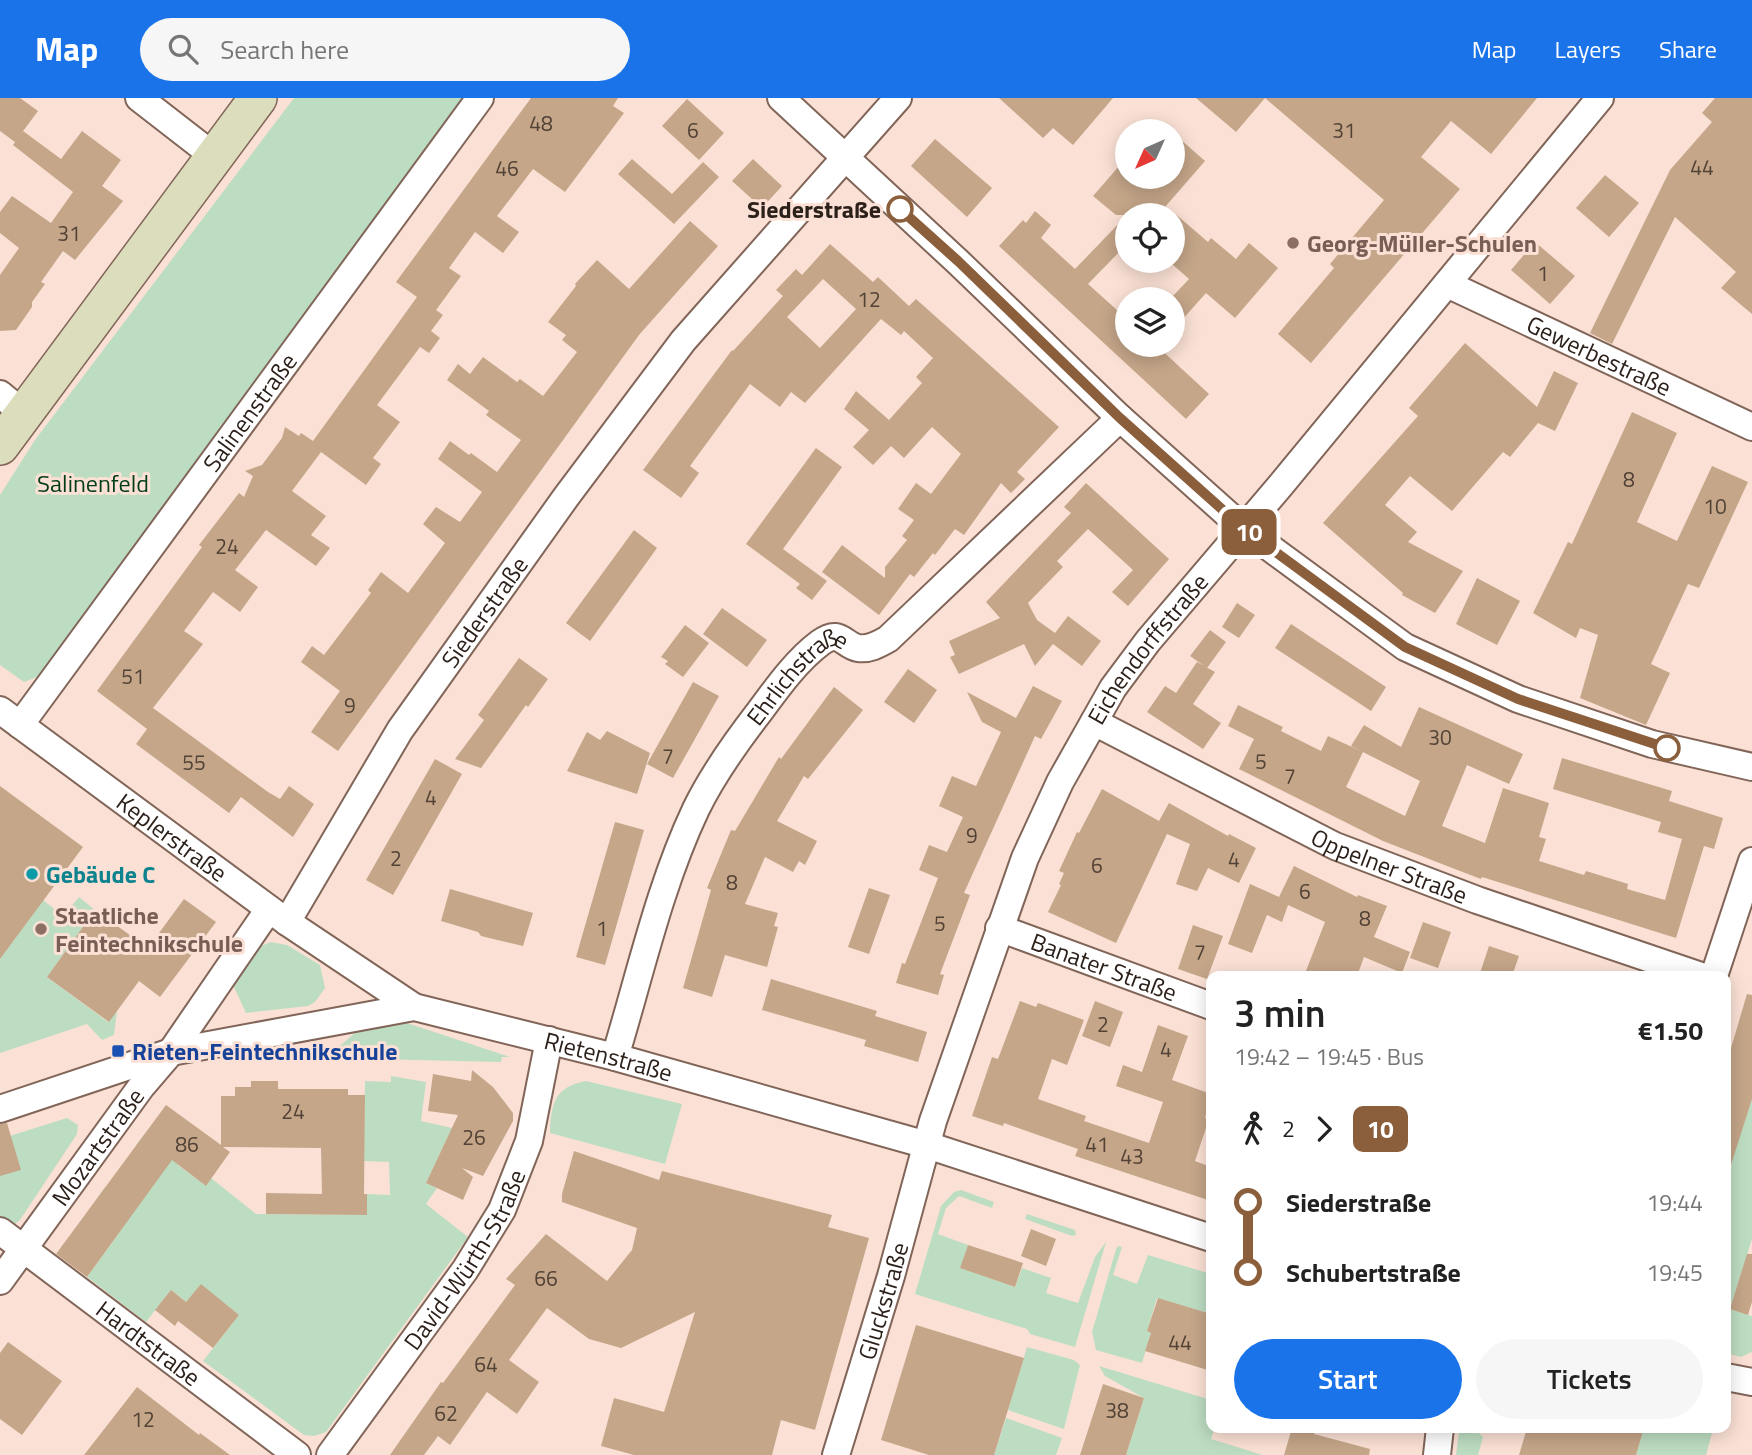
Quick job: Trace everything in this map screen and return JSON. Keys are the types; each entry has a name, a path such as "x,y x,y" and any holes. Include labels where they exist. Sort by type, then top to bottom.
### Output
{"street":[{"path":"139,98 215,157"},
{"path":"0,446 12,404 215,157 258,98"},
{"name":"Salinenstraße","path":"10,717 480,98"},
{"path":"781,98 1120,418 1243,528 1405,647 1518,699 1652,744 1752,767"},
{"name":"Siederstraße","path":"278,916 400,730 566,497 683,341 898,98"},
{"name":"Eichendorffstraße","path":"927,1144 999,928 1031,845 1060,782 1113,688 1148,641 1600,98"},
{"name":"Gewerbestraße","path":"1447,284 1752,427"},
{"name":"Ehrlichstraße","path":"615,1058 671,869 696,808 724,761 774,693 819,643 831,637 844,639 857,648 875,646 888,639 1120,418"},
{"name":"Keplerstraße","path":"10,717 278,916 414,1007"},
{"name":"Oppelner Straße","path":"1094,722 1335,846 1477,900 1686,971"},
{"path":"1716,971 1752,861"},
{"name":"Mozartstraße","path":"0,1281 141,1087 278,916"},
{"name":"Banater Straße","path":"999,928 1206,1004"},
{"name":"Rietenstraße","path":"0,1109 171,1052 414,1007 549,1040 927,1144 1206,1236"},
{"name":"David-Würth-Straße","path":"330,1455 469,1264 502,1210 529,1141 549,1040"},
{"name":"Gluckstraße","path":"836,1455 891,1276 927,1144"},
{"name":"Hardtstraße","path":"0,1231 297,1455"},
{"path":"1731,1378 1752,1382"},
{"path":"1437,1455 1439,1433"}],"green space":[{"name":"Salinenfeld","path":"294,98 462,98 42,675 24,682 0,665 0,495 35,440"},
{"path":"79,897 95,910 47,977 108,1022 117,1010 114,1035 102,1040 87,1024 0,1053 0,959 43,900 63,916"},
{"path":"271,942 287,945 320,965 325,988 315,1002 308,1006 246,1013 233,985 261,946"},
{"path":"395,1019 510,1057 502,1057 501,1062 285,1057 285,1053 341,1045 363,1026"},
{"path":"391,1076 426,1082 421,1121 452,1128 426,1183 437,1188 426,1204 468,1237 326,1432 314,1436 304,1435 203,1361 239,1315 201,1285 186,1302 171,1290 146,1322 87,1277 124,1226 94,1203 105,1187 135,1209 166,1167 136,1145 147,1131 183,1158 178,1165 205,1185 211,1178 256,1214 366,1215 367,1194 390,1195 389,1162 364,1161 365,1081 391,1082"},
{"path":"586,1081 682,1104 665,1164 550,1133 556,1098 567,1088"},
{"path":"1752,1099 1752,1239 1731,1306 1731,1132 1740,1135"},
{"path":"67,1118 78,1125 77,1134 20,1220 15,1224 8,1223 0,1217 0,1139"},
{"path":"961,1190 994,1202 992,1208 959,1196 946,1208 938,1234 968,1245 961,1268 1015,1287 1022,1268 1051,1278 1046,1293 1078,1303 1095,1257 1106,1242 1075,1347 915,1294 941,1206 954,1192"},
{"path":"1027,1214 1075,1230 1076,1235 1072,1236 1025,1219"},
{"path":"1118,1246 1122,1247 1113,1275 1137,1284 1148,1255 1206,1272 1206,1313 1157,1298 1147,1331 1151,1333 1142,1363 1096,1350 1092,1332"},
{"path":"1731,1309 1752,1316 1752,1352 1741,1357 1731,1354"},
{"path":"1027,1347 1074,1360 1080,1365 1064,1429 1008,1410"},
{"path":"1099,1366 1206,1398 1206,1433 1213,1433 1211,1439 1263,1455 1126,1455 1144,1398 1105,1376"},
{"path":"1006,1418 1062,1438 1056,1455 994,1455"},
{"path":"1459,1433 1479,1433 1483,1437 1478,1455 1456,1455"},
{"path":"1643,1433 1712,1433 1706,1455 1636,1455"}],"building":[{"path":"0,98 20,98 38,111 15,142 0,131"},
{"path":"531,98 618,98 613,106 624,113 565,192 533,169 497,216 519,232 503,253 475,232 449,268 461,276 436,310 443,315 431,331 440,338 429,353 420,347 377,405 400,422 373,458 381,464 366,485 321,452 292,491 326,516 311,535 330,548 316,566 266,530 235,570 258,587 240,612 213,592 184,631 203,644 153,708 268,792 280,799 289,786 314,804 293,837 241,797 229,813 136,744 147,729 97,691 202,547 199,545 239,493 244,497 253,476 245,471 262,465 282,438 285,427 313,441 417,297 396,282"},
{"path":"999,98 1113,98 1073,145 1053,128 1043,138"},
{"path":"1196,98 1265,98 1236,132"},
{"path":"1265,98 1537,98 1491,154 1451,121 1421,157 1460,189 1311,363 1278,334 1334,268 1330,264 1384,200"},
{"path":"1715,98 1752,98 1752,314 1721,288 1736,272 1675,217 1612,344 1590,333 1670,170 1712,122 1702,113"},
{"path":"687,99 724,133 699,160 662,126"},
{"path":"23,131 61,159 82,131 121,160 102,186 123,201 75,260 63,251 41,282 45,284 16,330 0,331 0,275 19,248 0,233 0,212 12,196 51,223 73,192 13,145"},
{"path":"935,139 992,188 967,217 911,166"},
{"path":"1185,143 1205,161 1185,184"},
{"path":"632,159 672,194 703,162 719,177 674,224 618,174"},
{"path":"753,159 782,186 762,208 732,181"},
{"path":"1115,171 1115,189 1181,189 1168,203 1115,203 1115,214 1093,196"},
{"path":"1605,175 1639,203 1609,237 1576,208"},
{"path":"1035,211 1051,225 1041,238 1075,269 1115,227 1115,256 1088,284 1115,308 1115,353 999,246 1023,220 1026,223"},
{"path":"690,221 718,246 639,335 338,751 311,732 340,691 301,662 312,646 324,655 371,593 368,590 381,572 408,593 445,543 423,524 436,507 460,522 482,492 438,459 450,441 497,472 521,440 486,415 489,411 447,380 458,364 470,374 483,357 517,382 520,379 543,396 577,352 562,340 566,335 548,322 575,284 597,260 629,289"},
{"path":"1185,222 1208,242 1211,238 1236,259 1249,243 1278,268 1235,318 1206,293 1185,316 1185,287 1181,287 1189,279 1182,273 1185,273"},
{"path":"1535,242 1575,276 1550,304 1511,270"},
{"path":"830,244 873,282 878,277 909,306 916,299 1059,427 1017,472 1025,479 1011,493 1001,483 964,535 955,529 914,577 910,574 879,615 822,572 842,545 885,578 885,567 907,540 902,536 914,520 898,509 916,483 931,494 961,454 932,427 904,458 891,446 873,465 853,447 869,430 844,409 856,391 889,420 922,383 916,377 933,358 904,331 901,335 881,319 805,403 791,392 780,407 750,384 690,466 699,473 681,498 643,470 732,350 783,296 776,290 796,269 802,275","holes":["823,279 856,309 820,348 787,317"]},
{"path":"1465,343 1537,407 1554,371 1578,383 1555,431 1538,423 1510,457 1503,452 1452,511 1410,476 1385,505 1417,532 1408,542 1463,571 1435,613 1402,595 1403,593 1323,523 1418,416 1409,408"},
{"path":"1119,357 1169,357 1209,394 1186,419"},
{"path":"1632,412 1677,433 1637,522 1677,541 1712,466 1748,482 1699,588 1688,584 1651,664 1670,673 1646,725 1580,698 1598,635 1580,628 1576,638 1533,613 1568,542 1572,544"},
{"path":"816,448 842,467 783,549 827,581 812,600 796,588 800,584 746,544"},
{"path":"1086,483 1169,559 1128,606 1112,592 1133,570 1088,529 1057,561 1063,567 1028,603 1037,620 1055,633 1068,616 1101,641 1082,666 1053,644 1035,666 1024,644 959,674 950,657 955,655 949,641 1000,618 986,602 1071,513 1064,507"},
{"path":"634,530 657,548 590,641 566,623"},
{"path":"1477,578 1520,601 1497,645 1456,624"},
{"path":"1237,603 1255,615 1239,638 1222,627"},
{"path":"722,608 767,640 747,667 703,634"},
{"path":"1291,624 1386,687 1371,711 1275,648"},
{"path":"685,625 709,643 683,677 665,664 668,661 661,657"},
{"path":"1210,630 1226,642 1207,668 1190,656"},
{"path":"519,658 548,679 481,768 455,759 484,720 478,715"},
{"path":"1197,662 1215,672 1193,704 1221,723 1203,749 1147,712 1165,686 1176,693"},
{"path":"908,669 937,690 914,723 884,702"},
{"path":"693,682 719,696 673,778 647,764"},
{"path":"1033,686 1062,701 1041,739 1035,736 964,893 970,895 940,974 944,975 938,995 896,983 938,878 919,870 929,845 947,852 963,817 939,806 952,776 976,786 1001,732 982,722 967,692 1016,718"},
{"path":"834,687 863,710 808,779 804,776 777,821 817,841 805,865 799,861 793,872 765,857 745,904 778,913 774,926 778,927 767,967 725,955 712,997 683,988 711,890 707,888 731,830 735,831 779,757 781,759"},
{"path":"1238,705 1283,727 1281,731 1321,751 1328,736 1363,752 1351,746 1364,725 1401,747 1419,707 1523,754 1509,784 1467,765 1442,826 1485,843 1503,788 1549,803 1539,837 1546,839 1539,861 1584,875 1586,871 1628,884 1627,889 1665,900 1682,839 1658,832 1661,822 1553,789 1562,758 1672,791 1669,801 1723,818 1714,849 1704,846 1676,938 1482,877 1481,879 1383,841 1239,769 1254,739 1228,726","holes":["1363,752 1420,781 1405,816 1346,787"]},
{"path":"607,731 650,753 637,794 567,771 587,732 600,740"},
{"path":"435,759 462,774 393,895 366,880"},
{"name":"Gebäude C","path":"0,786 83,847 0,959"},
{"path":"1102,789 1159,821 1169,803 1228,836 1229,834 1256,848 1239,883 1208,868 1197,891 1176,884 1190,844 1167,834 1116,943 1048,912 1061,885 1059,884 1064,873 1059,871 1077,832 1079,833"},
{"path":"615,822 644,830 605,965 576,957"},
{"path":"1294,866 1357,897 1358,895 1387,906 1374,937 1410,952 1403,971 1364,957 1359,971 1306,971 1325,922 1288,905 1282,922 1267,915 1252,953 1228,944 1250,884 1279,897"},
{"path":"869,888 890,895 869,954 848,947"},
{"path":"450,889 533,913 523,946 481,936 478,932 441,921"},
{"path":"184,899 216,922 160,997 139,981 109,1022 47,977 95,910 148,948"},
{"path":"1423,922 1451,932 1438,968 1410,958"},
{"path":"1193,925 1223,936 1210,971 1206,971 1206,979 1178,969"},
{"path":"1489,946 1519,956 1514,971 1481,971"},
{"path":"771,979 877,1011 875,1016 927,1032 918,1062 864,1046 866,1040 762,1010"},
{"path":"1747,994 1752,995 1752,1099 1731,1165 1731,1048"},
{"path":"1020,1001 1036,1007 1038,1003 1084,1020 1067,1065 1052,1059 1038,1099 1086,1116 1084,1121 1149,1143 1163,1102 1116,1086 1123,1065 1142,1072 1158,1025 1188,1036 1172,1080 1206,1092 1206,1128 1195,1161 1206,1165 1206,1199 1075,1156 1078,1149 1004,1123 1003,1126 972,1116 992,1057 998,1059"},
{"path":"1095,1001 1123,1012 1110,1047 1082,1036"},
{"path":"472,1070 493,1087 513,1113 513,1121 483,1176 462,1168 473,1177 463,1200 426,1183 458,1115 428,1111 433,1074 471,1081"},
{"path":"251,1081 278,1081 278,1089 348,1089 348,1095 365,1095 364,1194 367,1194 367,1215 266,1214 266,1193 322,1194 321,1148 223,1147 230,1152 206,1186 172,1160 87,1277 56,1254 166,1105 221,1145 221,1096 235,1096 235,1087 251,1087"},
{"path":"7,1123 21,1170 0,1176 0,1124"},
{"path":"574,1151 659,1180 662,1171 832,1215 828,1227 869,1238 815,1430 781,1420 772,1455 634,1455 601,1446 614,1398 664,1412 695,1312 621,1348 589,1339 547,1308 509,1360 539,1382 517,1414 487,1392 450,1445 438,1436 424,1455 390,1455 441,1382 443,1383 515,1285 506,1279 546,1234 607,1281 632,1250 637,1228 562,1202"},
{"path":"1031,1229 1056,1239 1046,1266 1021,1256"},
{"path":"968,1245 1023,1263 1015,1287 960,1268"},
{"path":"1747,1254 1752,1254 1752,1302 1748,1315 1731,1309"},
{"path":"201,1284 239,1315 213,1348 178,1321 175,1326 155,1310 171,1290 186,1302"},
{"path":"1158,1298 1206,1312 1206,1369 1145,1351 1151,1333 1147,1331"},
{"path":"916,1325 1024,1358 994,1455 929,1455 881,1440"},
{"path":"8,1342 62,1381 22,1435 0,1419 0,1353"},
{"path":"1103,1384 1144,1398 1126,1455 1080,1455"},
{"path":"137,1387 199,1435 200,1433 230,1455 84,1455"},
{"path":"1291,1433 1314,1433 1370,1449 1369,1455 1284,1455"},
{"path":"1526,1433 1643,1433 1636,1455 1519,1455"}],"bus line":[{"name":"10","path":"900,209 958,261 1120,418 1243,528 1405,647 1518,699 1667,748"}],"place":[{"name":"Siederstraße","path":"900,209"},
{"name":"Georg-Müller-Schulen","path":"1293,243"},
{"name":"Gebäude C","path":"32,874"},
{"name":"Staatliche Feintechnikschule","path":"41,929"},
{"name":"Rieten-Feintechnikschule","path":"118,1051"}]}
